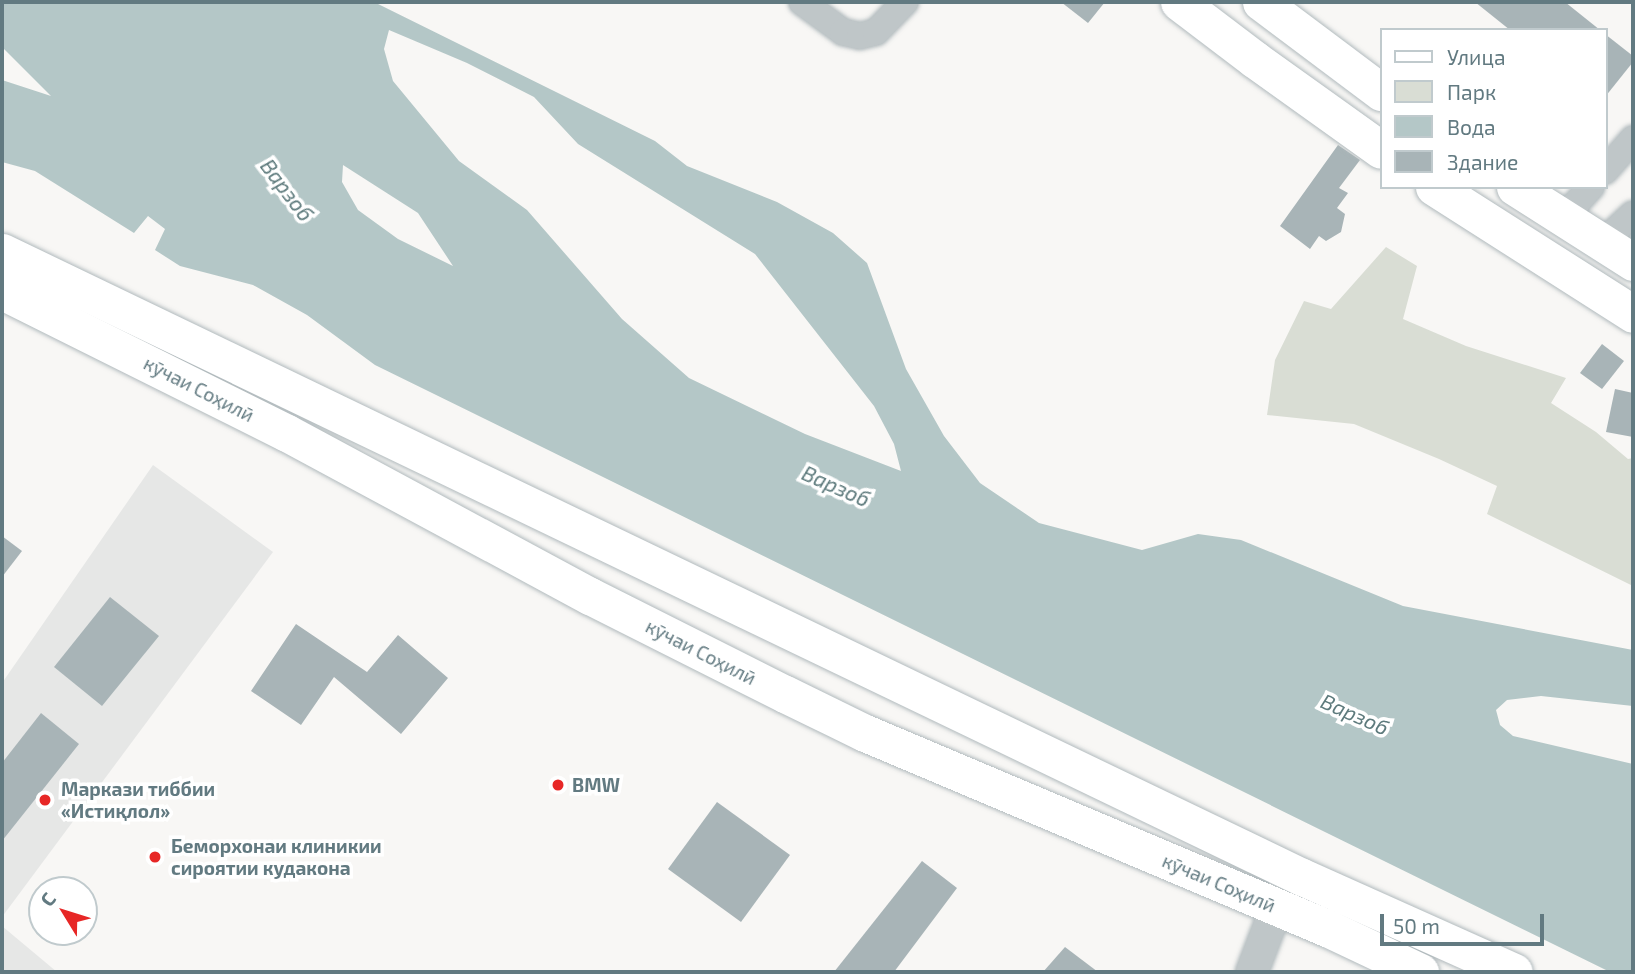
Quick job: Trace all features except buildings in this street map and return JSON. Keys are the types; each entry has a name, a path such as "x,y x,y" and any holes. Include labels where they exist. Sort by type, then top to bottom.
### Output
{"main road":[{"path":"1179,2 1254,60 1380,149"},
{"path":"1262,2 1380,91"},
{"path":"1437,189 1633,314"},
{"path":"1518,189 1633,262"},
{"path":"2,252 1289,870 1514,972"},
{"name":"кӯчаи Соҳилӣ","path":"2,291 287,433 590,596 865,733 1329,929 1420,972"},
{"path":"865,733 888,678"}],"street":[{"path":"802,2 843,32 860,36 876,32 905,2"},
{"path":"1607,169 1633,139"},
{"path":"1563,218 1589,189"},
{"path":"1602,243 1633,214"},
{"path":"1252,972 1278,909 1289,870"}],"shaded area":[{"name":"Маркази тиббии «Истиқлол»","path":"153,465 273,552 32,876 28,876 28,882 2,917 2,683"},
{"path":"2,926 57,972 2,972"}],"green space":[{"path":"1386,247 1417,266 1403,319 1466,346 1566,378 1551,403 1596,432 1628,459 1633,458 1633,586 1487,514 1497,486 1354,424 1267,415 1275,360 1304,301 1331,309"}],"water":[{"name":"Варзоб","path":"2,2 374,2 655,141 687,166 777,202 833,233 867,263 906,369 944,436 980,483 1039,523 1142,550 1198,534 1241,540 1403,606 1633,650 1633,706 1541,696 1507,700 1496,710 1500,725 1513,736 1633,764 1633,972 1610,972 375,365 307,315 253,285 180,266 155,250 165,229 148,216 134,233 35,171 2,162 2,80 51,96 2,47","holes":["389,30 467,63 534,97 578,144 755,254 874,406 894,444 901,471 805,434 689,378 622,319 527,210 459,161 393,81 384,49","343,165 418,213 453,266 398,239 358,210 342,182"]}],"place":[{"name":"BMW","path":"558,785"},
{"name":"Маркази тиббии «Истиқлол»","path":"45,800"},
{"name":"Беморхонаи клиникии сироятии кудакона","path":"155,857"}]}
